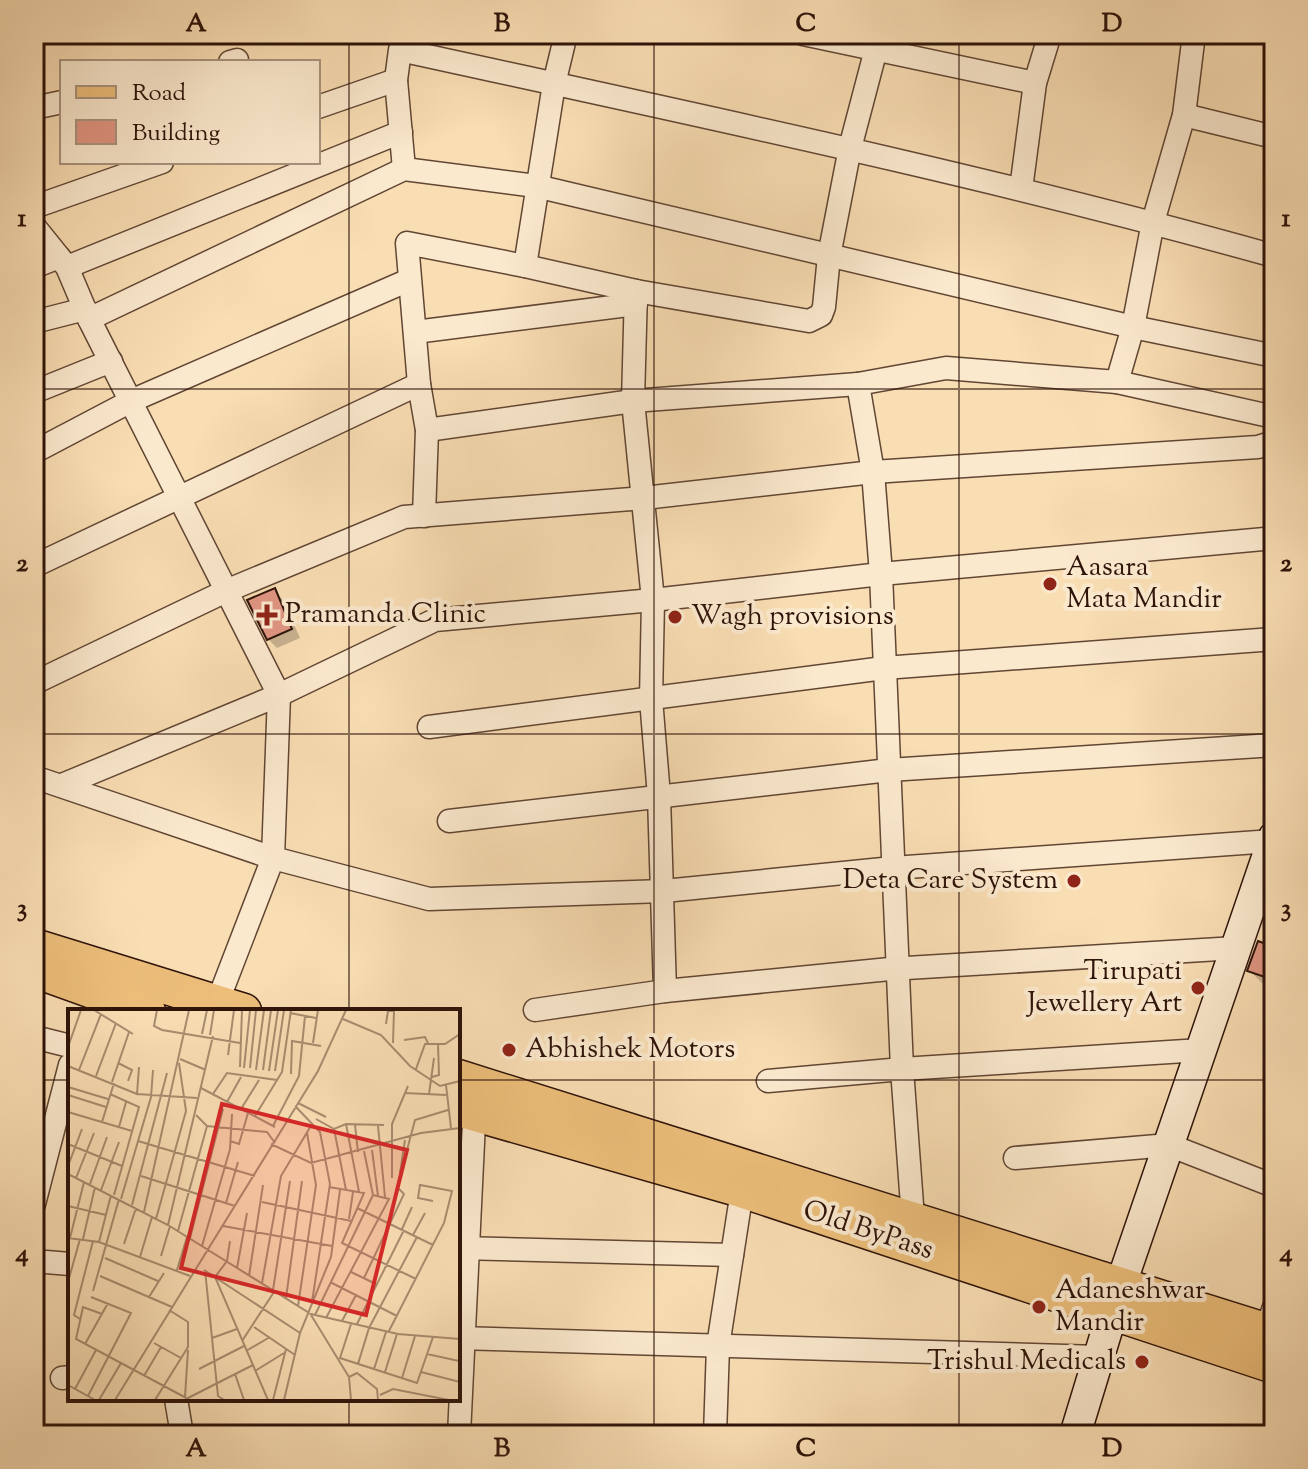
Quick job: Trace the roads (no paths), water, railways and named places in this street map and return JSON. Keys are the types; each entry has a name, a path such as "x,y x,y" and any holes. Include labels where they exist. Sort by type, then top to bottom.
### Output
{"main road":[{"path":"1075,1435 1117,1298 1273,839"},
{"path":"34,946 94,990 212,1006"},
{"path":"34,970 143,1009"},
{"name":"Old ByPass","path":"467,1096 744,1178 1117,1298 1274,1366"},
{"name":"Old ByPass","path":"1117,1298 1271,1323"}],"street":[{"path":"525,266 554,84 566,34"},
{"path":"803,34 879,42 1035,83"},
{"path":"1021,189 1035,83 1050,34"},
{"path":"1117,382 1133,327 1153,222 1184,115 1194,34"},
{"path":"424,516 427,430 419,384 407,243 525,266 636,298 809,321 821,315 824,307 829,256 850,148 879,42"},
{"path":"404,169 396,80 400,50 850,148 1153,222 1274,256"},
{"path":"320,106 396,80"},
{"path":"34,108 60,102"},
{"path":"1184,115 1274,137"},
{"path":"320,163 401,132"},
{"path":"34,207 156,164"},
{"path":"34,267 63,262 318,164"},
{"path":"34,322 87,314 404,169 536,186 1133,327 1274,356"},
{"path":"34,226 63,262 279,695 273,858 212,1006"},
{"path":"34,452 131,401 409,280"},
{"path":"415,332 636,298"},
{"path":"636,298 633,401 653,600 651,699 664,891 665,991"},
{"path":"34,392 111,361"},
{"path":"427,430 633,401 858,384 946,368 1117,382 1274,417"},
{"path":"34,566 419,384"},
{"path":"858,384 873,472 881,574 902,1069 914,1233"},
{"path":"34,683 226,591 404,517 644,498 873,472 1258,447 1274,442"},
{"path":"62,785 279,695 435,620 1274,538"},
{"path":"429,727 884,668 1274,639"},
{"path":"449,821 889,770 1274,745"},
{"path":"34,777 273,858 429,899 664,891 893,868 1273,839"},
{"path":"535,1010 665,991 898,968 1236,948"},
{"path":"34,1037 68,1046"},
{"path":"768,1081 902,1069 1201,1050"},
{"path":"34,1204 68,1073"},
{"path":"460,1386 467,1096"},
{"path":"1015,1158 1169,1145 1274,1186"},
{"path":"715,1435 718,1346 744,1178"},
{"path":"463,1248 732,1255"},
{"path":"34,1261 68,1264"},
{"path":"461,1338 1099,1357"},
{"path":"176,1401 182,1435"},
{"path":"459,1435 460,1401"}],"place":[{"name":"Aasara Mata Mandir","path":"1050,584"},
{"name":"Pramanda Clinic","path":"267,615"},
{"name":"Wagh provisions","path":"675,617"},
{"name":"Deta Care System","path":"1074,881"},
{"name":"Tirupati Jewellery Art","path":"1198,988"},
{"name":"Abhishek Motors","path":"509,1050"},
{"name":"Adaneshwar Mandir","path":"1039,1307"},
{"name":"Trishul Medicals","path":"1142,1362"}]}
